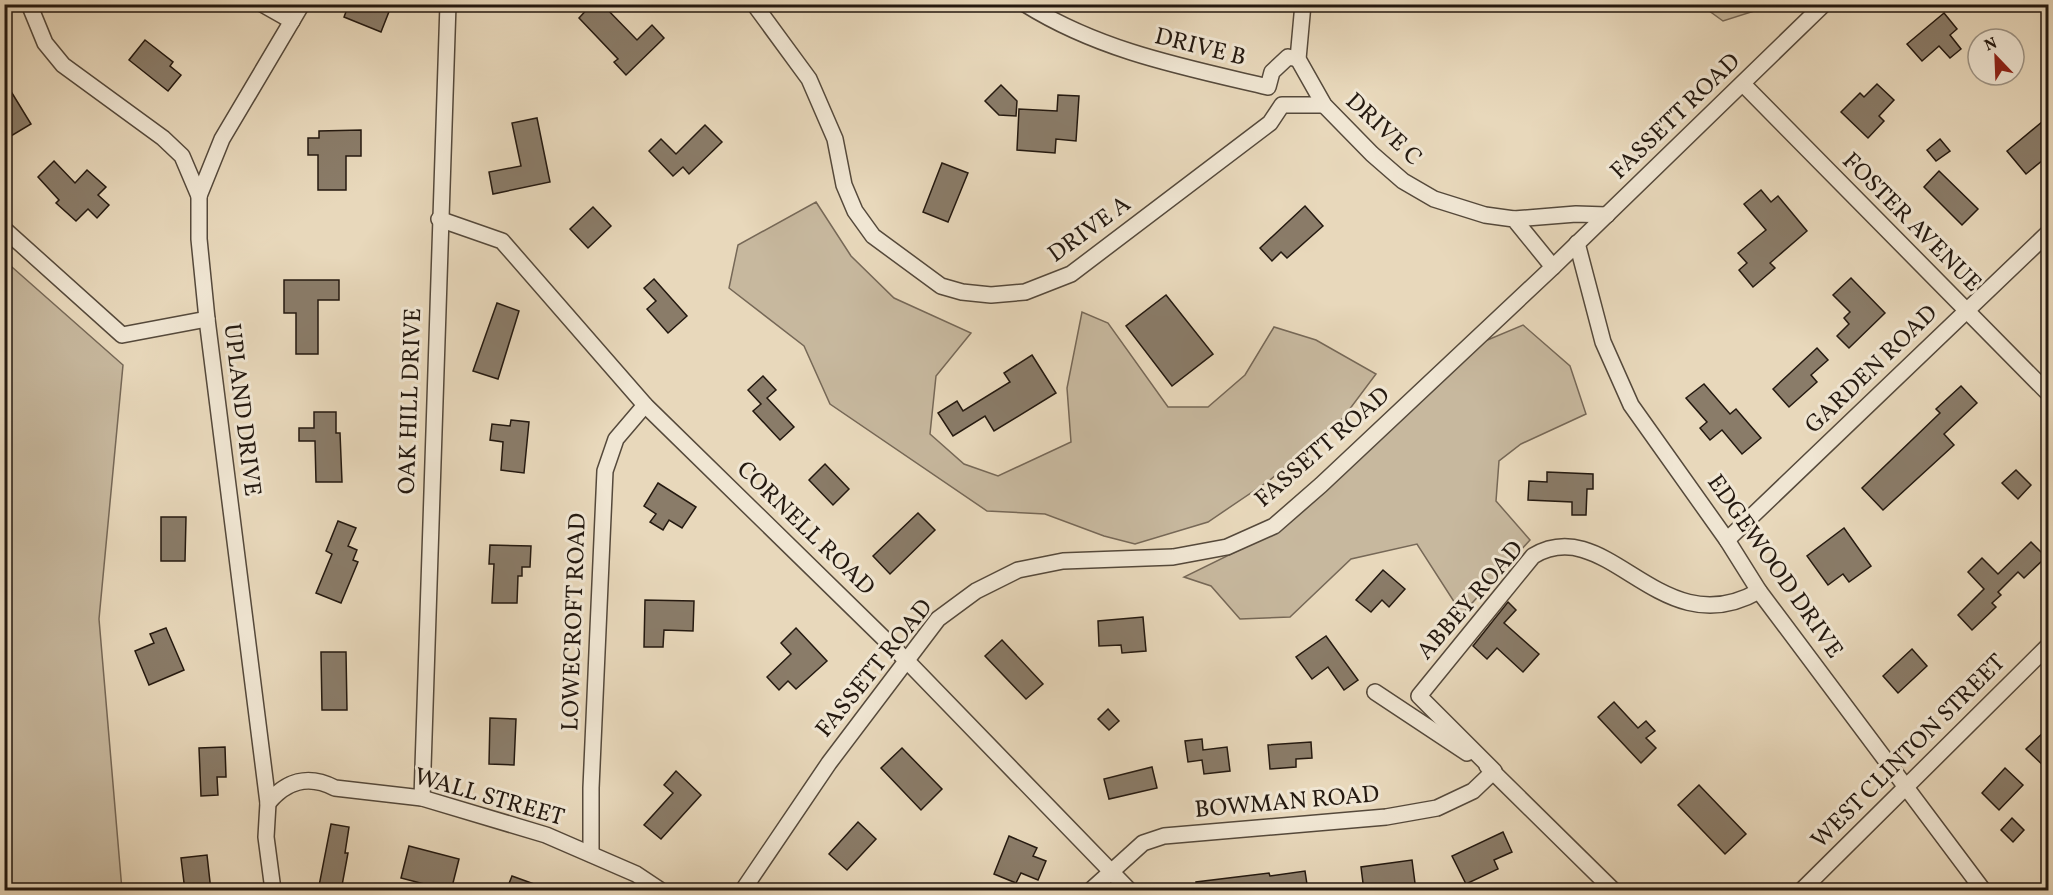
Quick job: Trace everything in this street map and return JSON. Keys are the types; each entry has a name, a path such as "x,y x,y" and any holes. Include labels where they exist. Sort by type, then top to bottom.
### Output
{"street":[{"name":"UPLAND DRIVE","path":"29,4 45,43 63,65 163,138 182,156 199,196 199,239 207,320 268,803 266,837 273,891"},
{"path":"262,4 292,21"},
{"path":"199,196 222,139 302,4"},
{"name":"OAK HILL DRIVE","path":"422,798 448,4"},
{"name":"DRIVE A","path":"754,4 810,79 835,139 844,185 855,211 873,236 941,286 962,292 992,295 1025,292 1071,274 1270,123 1282,105"},
{"name":"DRIVE B","path":"1025,4 1055,23 1096,42 1152,60 1268,87 1282,105"},
{"path":"1298,59 1303,4"},
{"name":"FASSETT ROAD","path":"743,891 829,763 938,619 976,591 1018,570 1063,561 1173,557 1227,547 1274,525 1321,484 1553,267 1824,4"},
{"name":"DRIVE B","path":"1268,87 1272,72 1288,57 1298,59"},
{"name":"DRIVE C","path":"1298,59 1323,105 1403,181 1434,199 1485,215 1514,219 1576,214 1607,215"},
{"name":"FOSTER AVENUE","path":"1743,84 2049,393"},
{"path":"1282,105 1323,105"},
{"name":"CORNELL ROAD","path":"440,219 502,242 645,405 907,661 1129,891"},
{"path":"1514,219 1553,267"},
{"path":"4,229 122,335 207,320"},
{"name":"GARDEN ROAD","path":"1727,540 2049,233"},
{"name":"EDGEWOOD DRIVE","path":"1577,243 1603,342 1631,405 1727,540 1759,591 1983,891"},
{"name":"LOWECROFT ROAD","path":"591,854 591,788 604,471 616,439 645,405"},
{"name":"ABBEY ROAD","path":"1494,771 1419,696 1533,556 1555,547 1581,548 1670,596 1703,606 1740,603 1759,591"},
{"name":"WEST CLINTON STREET","path":"1802,891 1905,786 2049,646"},
{"path":"1375,692 1494,771 1613,891"},
{"name":"BOWMAN ROAD","path":"1091,891 1109,871 1143,843 1164,836 1386,817 1437,808 1473,791 1494,771"},
{"name":"WALL STREET","path":"268,803 280,789 303,781 327,784 335,788 422,798 546,835 636,874 660,891"}],"shaded area":[{"path":"1701,5 1773,5 1723,21"},
{"path":"816,202 851,256 894,298 971,333 936,376 930,434 964,464 998,476 1071,442 1067,388 1082,312 1108,323 1168,407 1208,407 1245,375 1274,327 1316,340 1376,374 1343,418 1270,480 1208,522 1135,544 1104,536 1045,514 987,511 830,404 804,346 729,288 738,245"},
{"path":"4,260 123,365 99,619 122,890 5,890"},
{"path":"1523,325 1570,366 1586,414 1521,444 1499,461 1496,501 1530,540 1462,614 1417,544 1351,559 1290,617 1240,619 1211,586 1184,577 1280,530 1478,344"}],"building":[{"path":"349,4 392,4 381,32 344,17"},
{"path":"592,4 602,4 637,40 652,25 664,38 626,75 614,62 618,59 579,18"},
{"path":"1944,13 1957,29 1950,35 1961,49 1950,58 1939,46 1922,61 1907,44"},
{"path":"145,40 173,62 170,66 181,75 168,91 129,60"},
{"path":"4,80 31,124 11,136 4,125"},
{"path":"1877,84 1894,100 1879,116 1884,121 1868,138 1841,112 1860,93 1864,97"},
{"path":"1001,85 1017,101 1016,116 999,115 985,101"},
{"path":"1058,95 1079,96 1076,141 1056,139 1055,153 1017,150 1019,109 1057,111"},
{"path":"2049,116 2049,155 2026,174 2007,151"},
{"path":"537,118 550,182 493,194 489,172 521,166 512,123"},
{"path":"705,125 722,142 689,174 683,167 673,176 649,151 661,139 676,154"},
{"path":"361,130 361,156 346,156 346,190 318,190 318,155 308,155 308,138 319,138 319,131"},
{"path":"1940,139 1950,151 1936,161 1927,150"},
{"path":"54,161 75,183 87,170 106,187 98,195 109,205 97,218 88,209 76,221 56,203 59,200 38,177"},
{"path":"942,163 968,173 948,222 923,212"},
{"path":"1939,171 1978,209 1962,225 1924,187"},
{"path":"1761,190 1771,202 1778,196 1807,231 1770,263 1775,268 1753,287 1739,270 1747,263 1738,253 1766,230 1744,204"},
{"path":"1305,206 1323,226 1287,258 1281,252 1272,261 1260,248"},
{"path":"593,207 611,226 588,248 570,229"},
{"path":"1851,278 1885,313 1849,348 1837,336 1849,324 1844,318 1850,312 1833,295"},
{"path":"654,279 687,316 668,333 647,309 656,301 644,288"},
{"path":"284,280 339,280 339,300 318,300 318,354 296,354 296,313 284,313"},
{"path":"1166,295 1213,354 1172,386 1126,326"},
{"path":"497,303 519,311 498,379 473,371"},
{"path":"1817,348 1828,360 1811,375 1817,382 1789,407 1773,389"},
{"path":"1032,355 1056,393 994,431 985,416 953,436 938,413 957,401 963,411 1010,382 1004,373"},
{"path":"763,376 776,390 767,398 794,427 780,440 753,411 761,404 748,390"},
{"path":"1704,384 1730,414 1736,409 1761,438 1742,454 1722,430 1710,440 1700,428 1707,422 1686,398"},
{"path":"1961,386 1977,403 1944,434 1954,445 1883,510 1862,488 1940,413 1936,409"},
{"path":"314,412 336,412 336,433 340,433 342,482 316,482 315,441 299,441 299,428 314,428"},
{"path":"511,420 529,422 524,473 501,470 503,442 490,440 492,424 510,426"},
{"path":"825,464 849,489 833,505 809,480"},
{"path":"2016,470 2031,485 2018,499 2002,483"},
{"path":"1547,472 1593,474 1593,489 1587,489 1586,515 1572,515 1572,502 1528,500 1529,481 1547,482"},
{"path":"658,483 696,507 682,528 669,520 663,530 650,522 656,514 644,506"},
{"path":"918,513 935,530 890,574 873,556"},
{"path":"161,517 186,517 185,561 161,561"},
{"path":"338,521 356,528 348,546 357,550 353,560 358,562 341,603 316,593 332,554 326,551"},
{"path":"1844,528 1871,566 1849,582 1843,574 1828,585 1807,556"},
{"path":"2031,542 2046,557 2024,578 2018,572 1998,592 2001,595 1992,603 1996,607 1972,630 1958,615 1984,589 1968,572 1982,558 1998,574"},
{"path":"490,545 531,546 530,567 522,567 522,576 518,576 517,603 492,603 494,564 489,564"},
{"path":"1383,570 1405,589 1389,607 1382,600 1371,612 1356,600"},
{"path":"645,600 694,601 693,631 664,630 663,647 644,647"},
{"path":"1508,602 1516,610 1504,623 1539,654 1523,672 1497,648 1487,659 1473,646"},
{"path":"1143,617 1146,651 1122,653 1121,645 1099,646 1098,621"},
{"path":"166,628 184,670 149,685 135,651 154,643 150,634"},
{"path":"796,628 827,661 796,689 788,681 779,690 767,677 791,654 781,643"},
{"path":"1326,636 1358,680 1344,690 1328,667 1312,679 1296,657"},
{"path":"1002,640 1043,684 1026,699 985,656"},
{"path":"1912,649 1927,666 1898,693 1883,676"},
{"path":"321,652 346,652 347,710 322,710"},
{"path":"1614,702 1638,728 1646,721 1655,731 1646,738 1656,748 1641,763 1598,717"},
{"path":"1108,709 1119,721 1109,730 1098,719"},
{"path":"490,718 516,719 514,765 489,764"},
{"path":"2049,727 2049,771 2026,749"},
{"path":"1202,739 1203,750 1227,747 1230,771 1204,774 1202,760 1188,762 1185,741"},
{"path":"1311,742 1312,758 1296,759 1296,767 1270,769 1268,745"},
{"path":"225,747 226,777 217,777 218,795 201,796 199,748"},
{"path":"902,748 942,789 921,810 881,768"},
{"path":"1152,767 1157,788 1109,799 1104,779"},
{"path":"2005,768 2023,785 1999,810 1982,793"},
{"path":"676,771 701,795 661,839 644,825 673,793 664,785"},
{"path":"1699,785 1746,834 1725,854 1678,805"},
{"path":"2012,818 2024,830 2013,842 2001,830"},
{"path":"858,822 876,839 847,870 829,854"},
{"path":"331,824 349,827 345,853 348,853 341,891 318,891"},
{"path":"1503,832 1512,852 1494,860 1498,869 1466,884 1452,856"},
{"path":"1009,836 1037,848 1033,856 1046,861 1038,880 1021,873 1016,883 994,874"},
{"path":"409,846 459,859 451,891 401,878"},
{"path":"207,855 211,891 185,891 181,858"},
{"path":"1412,860 1416,891 1364,891 1361,867"},
{"path":"1305,871 1308,891 1197,891 1196,882"},
{"path":"512,876 548,889 548,891 506,891"}]}
